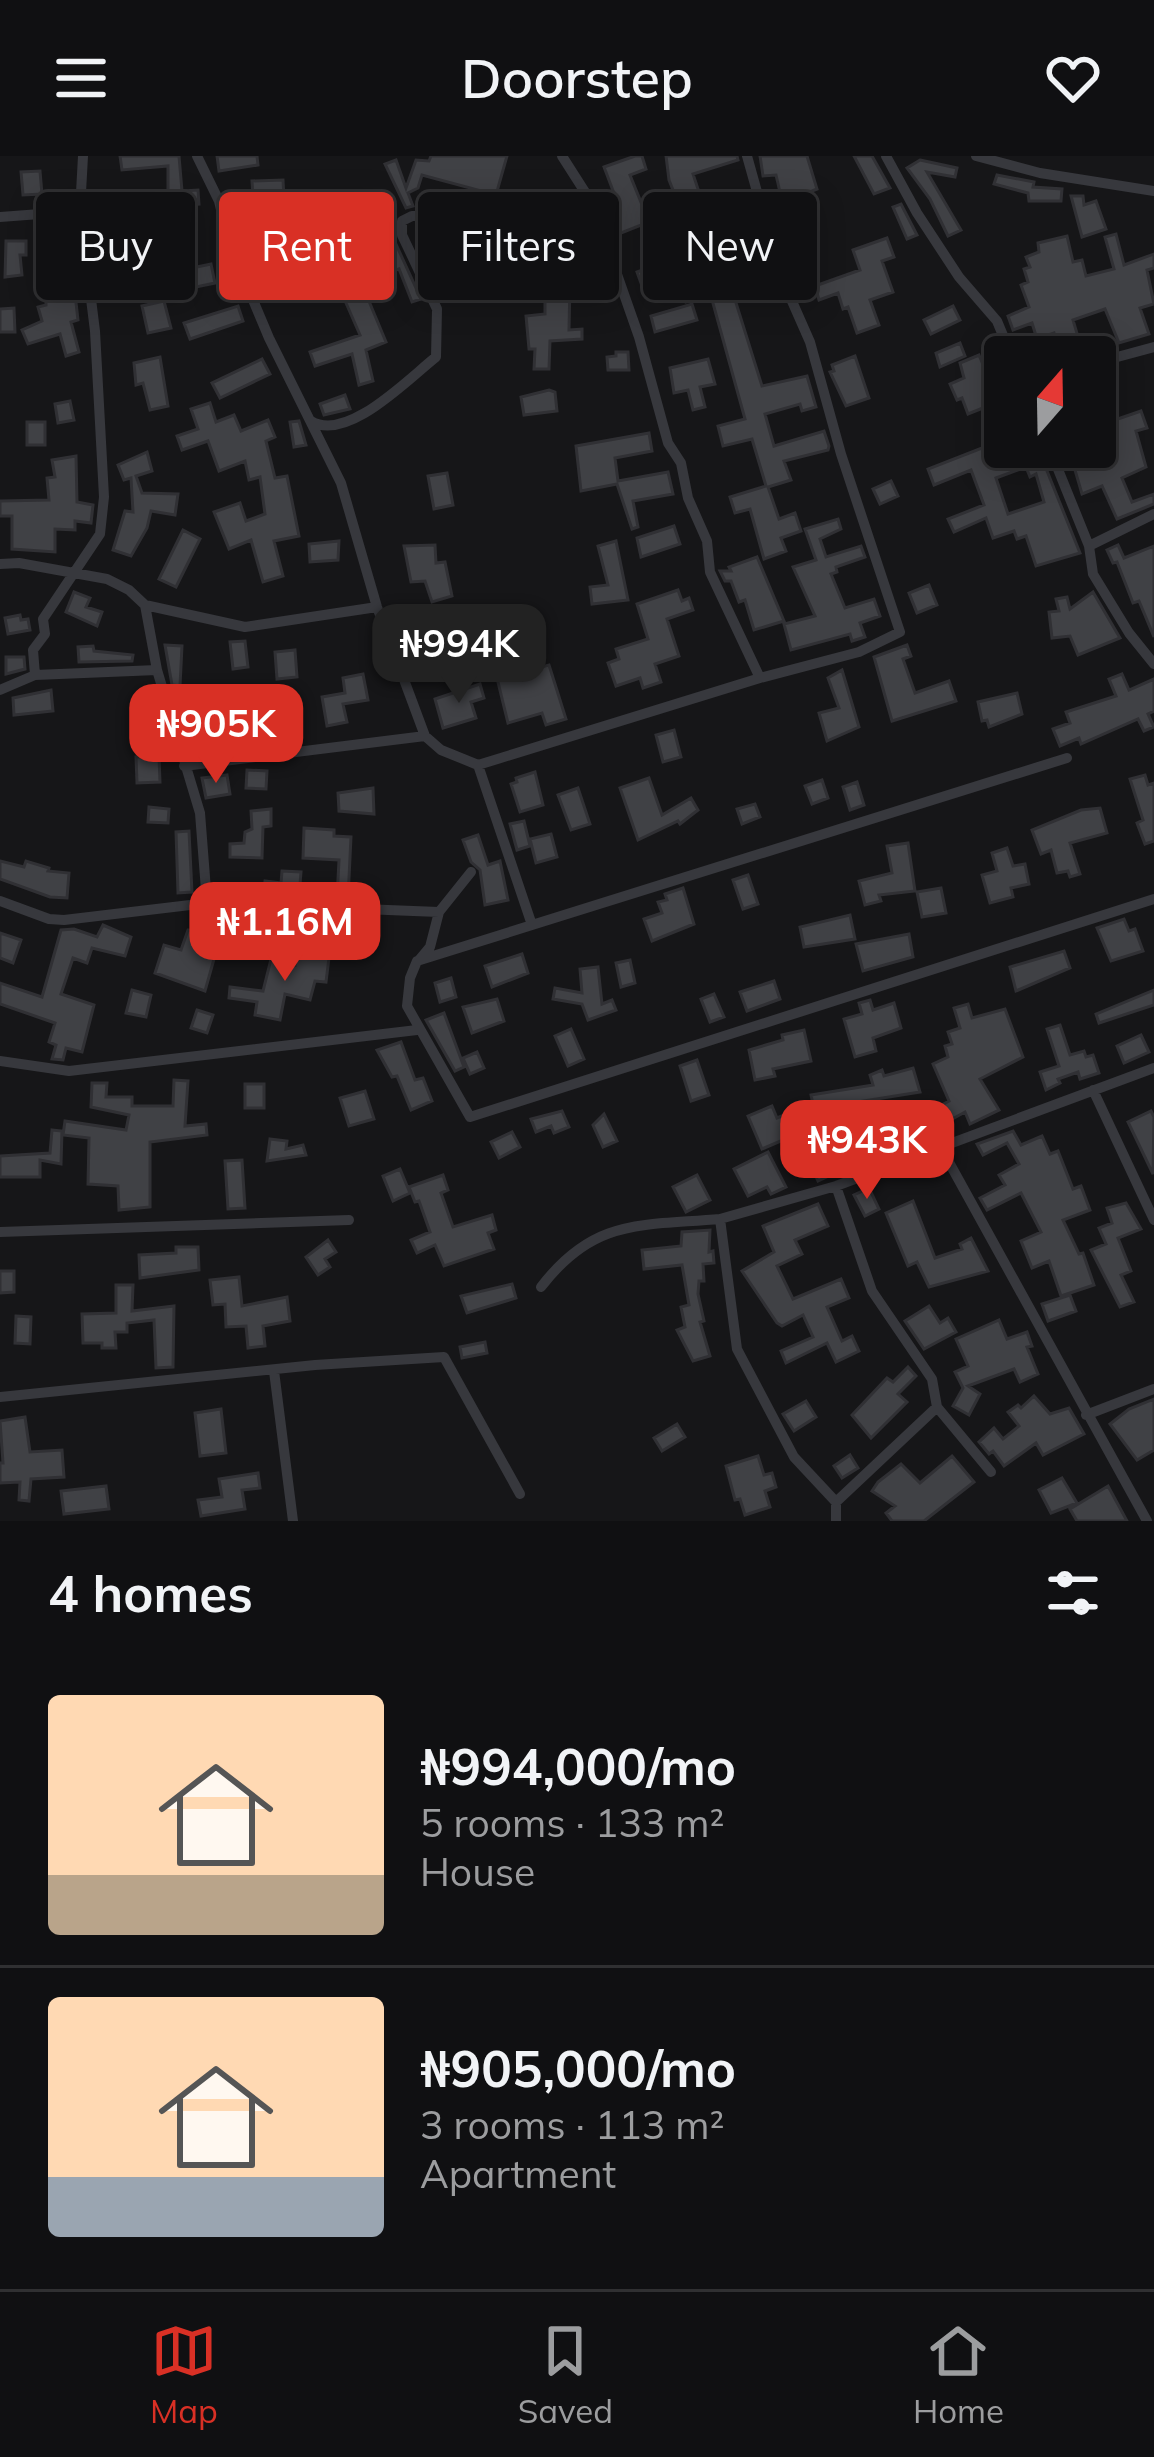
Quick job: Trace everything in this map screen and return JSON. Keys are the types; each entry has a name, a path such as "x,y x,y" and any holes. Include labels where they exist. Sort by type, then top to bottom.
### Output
{"street":[{"path":"81,192 83,156"},
{"path":"197,156 250,295 341,483 377,607 425,736 441,749 478,765 859,652 900,632 810,342 780,274 747,156"},
{"path":"562,156 585,192"},
{"path":"886,156 917,213 1003,336"},
{"path":"976,156 1040,173 1154,191"},
{"path":"1040,173 1046,156"},
{"path":"0,217 36,214"},
{"path":"418,216 402,220 402,235 418,269"},
{"path":"619,280 668,443 681,463 688,497 707,542 710,572 760,678"},
{"path":"35,675 33,650 45,634 43,619 100,534 104,497 91,300"},
{"path":"310,421 322,428 346,425 436,357 437,309 433,300"},
{"path":"1116,357 1154,347"},
{"path":"1057,468 1089,546 1093,574 1154,664"},
{"path":"1089,546 1154,514"},
{"path":"0,563 107,579 145,605 244,627 377,607"},
{"path":"145,605 157,670 200,813 207,903"},
{"path":"0,690 35,675 157,670"},
{"path":"184,766 425,736"},
{"path":"417,961 1067,758"},
{"path":"478,765 532,925"},
{"path":"471,872 439,912 430,947 410,978 407,1006 470,1117 1154,899"},
{"path":"0,901 64,920 207,903 439,912"},
{"path":"0,1061 69,1071 418,1030"},
{"path":"541,1287 580,1245 609,1232 720,1219 836,1186 1154,1068"},
{"path":"1093,1090 1154,1220"},
{"path":"940,1146 1147,1521"},
{"path":"836,1186 872,1291 932,1379 937,1407 991,1472"},
{"path":"720,1219 737,1349 794,1457 836,1502 836,1521"},
{"path":"0,1232 349,1220"},
{"path":"0,1397 444,1357 520,1494"},
{"path":"274,1371 293,1521"},
{"path":"1085,1415 1154,1389"},
{"path":"836,1502 937,1407"}],"building":[{"path":"120,156 179,156 182,191 198,190 199,204 195,204 195,192 168,192 168,166 122,170"},
{"path":"217,156 257,156 258,165 219,171"},
{"path":"431,156 507,156 497,192 422,175 418,188 408,193 413,206 406,208 385,164 396,160 406,188 416,160 429,161"},
{"path":"642,156 646,169 630,175 643,207 643,224 619,234 619,192 613,192 604,167"},
{"path":"666,156 737,156 738,160 693,174 699,192 674,192"},
{"path":"760,156 807,156 817,189 780,192 776,175 763,176"},
{"path":"854,156 872,156 890,188 874,194"},
{"path":"920,160 957,168 955,177 927,172 961,230 948,236 930,199 907,168"},
{"path":"40,171 42,192 23,195 21,172"},
{"path":"997,175 1034,182 1033,187 1062,189 1061,201 1029,201 1028,193 994,184"},
{"path":"283,180 284,192 253,192 252,181"},
{"path":"1071,196 1083,196 1084,205 1096,201 1106,229 1082,237"},
{"path":"901,204 917,235 907,239 893,207"},
{"path":"1116,234 1124,265 1154,254 1154,268 1147,270 1154,304 1140,308 1149,334 1119,343 1105,309 1073,320 1078,336 1036,336 1032,323 1013,330 1008,316 1029,307 1021,285 1028,282 1026,257 1039,252 1038,243 1067,236 1073,262 1082,260 1086,276 1114,269 1105,237"},
{"path":"887,238 894,257 882,261 893,292 870,300 879,325 857,333 838,293 819,300 817,293 817,285 860,270 853,250"},
{"path":"6,241 26,241 26,255 20,255 22,275 5,277"},
{"path":"395,242 418,300 412,302 399,269 394,271"},
{"path":"211,264 215,283 196,287 195,267"},
{"path":"46,300 76,300 78,320 71,322 79,352 66,356 60,334 28,344 22,330 42,321 38,307 46,305"},
{"path":"345,300 368,300 386,342 366,350 373,381 359,385 352,354 315,366 310,352 360,335"},
{"path":"545,300 570,300 569,330 582,329 582,339 550,341 549,369 534,369 535,349 529,349 526,316 545,314"},
{"path":"712,300 735,300 762,386 807,376 816,407 802,411 800,404 765,414 774,446 824,431 829,446 784,461 791,480 768,487 779,519 795,513 801,531 781,538 786,551 764,559 750,509 735,513 730,497 766,486 752,439 723,446 718,426 745,419"},
{"path":"164,301 171,328 148,333 142,306"},
{"path":"692,304 697,320 655,332 651,316"},
{"path":"238,306 243,321 190,339 184,323"},
{"path":"953,306 960,320 931,334 924,320"},
{"path":"14,308 15,332 0,332 0,309"},
{"path":"960,343 965,356 940,367 936,353"},
{"path":"628,352 629,370 608,370 607,357"},
{"path":"979,355 984,367 984,408 968,414 950,384 964,378 960,363"},
{"path":"855,356 869,398 846,406 830,372 832,365"},
{"path":"160,357 168,406 150,410 143,383 136,385 134,363"},
{"path":"262,359 270,374 220,398 212,383"},
{"path":"708,359 715,384 700,387 705,407 693,410 688,390 674,393 670,368"},
{"path":"555,392 557,411 524,415 521,397"},
{"path":"345,395 350,409 324,415 320,404"},
{"path":"70,401 74,420 58,423 55,404"},
{"path":"210,403 216,422 234,415 241,431 268,420 275,437 266,441 275,478 287,476 299,536 274,541 283,576 263,582 251,540 229,549 214,512 240,503 246,521 265,514 260,477 249,480 245,461 219,471 208,441 182,450 177,436 198,429 191,409"},
{"path":"1141,411 1147,428 1136,431 1146,467 1122,478 1132,502 1154,494 1154,504 1117,519 1102,486 1082,494 1074,468 1116,468 1116,420"},
{"path":"299,421 306,445 294,447 290,422"},
{"path":"27,422 45,422 45,445 27,445"},
{"path":"649,433 652,451 615,458 618,481 668,472 673,494 633,501 638,527 632,529 617,484 581,491 576,446"},
{"path":"984,447 984,468 1023,468 996,478 1008,514 1044,502 1036,474 1030,477 1026,468 1046,468 1080,553 1036,566 1026,536 1017,539 1014,531 993,538 986,518 954,532 948,519 984,505 971,470 934,485 928,469"},
{"path":"147,452 152,471 136,476 142,493 178,494 175,515 151,511 131,556 113,550 125,511 133,512 131,478 124,480 118,465"},
{"path":"76,456 77,502 93,505 91,523 75,521 75,530 55,529 55,552 12,549 12,516 0,516 0,501 49,500 47,478 55,477 52,460"},
{"path":"447,473 453,505 434,509 428,476"},
{"path":"891,481 898,496 880,504 873,489"},
{"path":"838,519 841,529 820,539 826,557 861,546 865,557 836,567 837,572 831,574 845,608 874,599 880,616 860,623 865,637 852,641 850,634 791,650 784,624 815,616 793,567 816,560 805,529"},
{"path":"674,526 680,544 641,557 637,538"},
{"path":"183,530 200,539 176,587 159,579"},
{"path":"339,541 338,560 310,562 309,544"},
{"path":"616,541 628,600 592,604 590,587 608,585 598,546"},
{"path":"435,545 436,563 445,562 452,596 432,602 425,581 411,582 404,546"},
{"path":"1118,545 1124,558 1154,546 1154,637 1139,601 1133,603 1117,562 1113,563 1107,550"},
{"path":"757,557 784,621 754,630 745,600 739,602 731,581 725,581 720,571 731,571 729,567"},
{"path":"929,585 937,605 917,613 909,593"},
{"path":"678,590 682,601 689,598 693,610 667,619 679,656 655,664 661,682 643,688 640,678 616,686 608,663 619,659 616,649 648,639 637,604"},
{"path":"74,592 90,598 86,607 102,612 97,626 66,612"},
{"path":"1093,592 1120,638 1078,655 1070,636 1052,638 1049,612 1059,611 1056,599 1067,597 1070,609"},
{"path":"527,609 533,627 521,630 527,647 499,656 494,639 486,641 480,623"},
{"path":"20,615 21,620 28,619 30,630 8,634 5,618"},
{"path":"245,641 248,667 233,669 230,642"},
{"path":"165,645 182,646 180,686 172,685"},
{"path":"907,645 911,656 903,659 915,693 949,681 956,701 892,721 874,657"},
{"path":"93,646 94,651 133,655 132,661 79,662 78,647"},
{"path":"468,647 473,664 440,675 435,659"},
{"path":"295,650 297,677 277,679 275,652"},
{"path":"6,657 24,657 25,669 6,674"},
{"path":"549,665 566,719 546,725 542,713 508,723 497,678"},
{"path":"842,670 859,727 827,741 819,713 839,708 828,678"},
{"path":"363,674 368,700 343,704 347,722 327,726 322,697 345,693 343,678"},
{"path":"1122,674 1129,690 1154,679 1154,711 1148,714 1154,727 1144,731 1138,719 1081,744 1079,738 1060,746 1053,729 1070,723 1066,712 1116,696 1109,679"},
{"path":"480,684 484,698 471,702 476,718 443,728 435,699"},
{"path":"51,690 53,711 14,715 13,698"},
{"path":"1017,693 1022,714 989,727 987,720 982,721 978,702"},
{"path":"297,700 301,727 285,729 281,702"},
{"path":"226,725 248,725 248,748 226,751"},
{"path":"674,730 681,757 663,762 656,735"},
{"path":"159,756 160,782 137,783 136,757"},
{"path":"247,770 267,771 266,789 246,788"},
{"path":"535,772 543,805 520,812 511,784"},
{"path":"227,775 230,794 206,798 202,778"},
{"path":"1145,775 1148,785 1154,783 1154,841 1145,844 1130,779"},
{"path":"649,778 662,815 691,798 698,810 680,824 638,840 620,788"},
{"path":"822,780 828,798 812,804 805,786"},
{"path":"857,782 864,805 850,810 843,787"},
{"path":"373,788 374,814 339,811 338,793"},
{"path":"578,788 590,824 571,830 558,795"},
{"path":"755,804 760,817 742,824 737,809"},
{"path":"149,807 169,809 168,823 148,822"},
{"path":"1100,808 1107,833 1070,843 1080,874 1057,873 1051,850 1041,854 1032,830 1081,810"},
{"path":"271,809 271,826 263,827 262,858 230,857 230,844 244,843 245,832 252,829 251,811"},
{"path":"524,821 530,846 517,850 510,824"},
{"path":"304,828 334,830 334,836 351,837 348,899 337,898 339,860 303,858"},
{"path":"189,831 192,892 178,893 176,832"},
{"path":"551,834 557,857 536,863 530,839"},
{"path":"478,835 488,865 500,861 508,900 485,905 480,870 471,862 463,840"},
{"path":"908,843 915,891 879,895 881,901 865,905 859,881 892,873 887,846"},
{"path":"1007,848 1013,866 1025,864 1029,884 1011,888 1013,897 990,903 982,875 997,871 992,853"},
{"path":"0,861 24,867 26,861 48,871 69,873 67,898 50,897 0,879"},
{"path":"282,871 301,872 299,897 263,895 265,881 281,883"},
{"path":"748,875 758,904 743,909 733,880"},
{"path":"683,888 694,924 652,941 644,919 662,913 658,902 667,900 665,894"},
{"path":"941,888 946,913 922,917 917,892"},
{"path":"850,915 855,939 804,947 800,927"},
{"path":"1124,919 1129,931 1135,929 1143,951 1111,961 1097,928"},
{"path":"103,925 131,937 125,956 92,948 87,963 73,958 61,994 94,1005 82,1052 66,1048 63,1060 52,1059 56,1045 49,1042 55,1023 0,1004 0,983 42,997 61,930 97,937"},
{"path":"188,930 212,931 205,949 216,952 205,991 155,973 164,945 181,950"},
{"path":"0,933 21,940 13,963 0,958"},
{"path":"909,934 913,957 863,971 856,944"},
{"path":"1064,951 1070,968 1016,991 1010,967"},
{"path":"296,953 329,958 326,982 315,981 310,1000 285,994 280,1020 255,1015 257,1002 229,998 230,987 263,991 271,959 295,965"},
{"path":"522,954 528,973 492,987 485,966"},
{"path":"630,960 635,983 621,987 616,963"},
{"path":"598,967 602,1004 612,1000 616,1010 588,1020 582,1004 553,999 555,988 582,993 580,969"},
{"path":"451,978 456,997 440,1002 435,983"},
{"path":"774,981 780,999 747,1011 740,992"},
{"path":"132,990 151,995 146,1017 126,1013"},
{"path":"1154,990 1154,1005 1099,1023 1096,1014"},
{"path":"714,994 724,1017 710,1022 701,999"},
{"path":"497,999 504,1021 472,1033 463,1007"},
{"path":"870,1000 873,1010 894,1003 901,1028 873,1038 876,1051 855,1057 844,1019 862,1014 859,1003"},
{"path":"968,1004 972,1018 1005,1009 1023,1057 980,1079 999,1110 970,1124 965,1112 945,1123 936,1108 949,1101 933,1064 948,1057 945,1046 952,1044 948,1032 960,1028 954,1008"},
{"path":"197,1010 213,1015 207,1033 191,1028"},
{"path":"444,1013 464,1067 455,1071 426,1020"},
{"path":"1060,1025 1070,1055 1084,1051 1086,1057 1093,1055 1099,1073 1080,1079 1078,1072 1058,1079 1060,1083 1046,1090 1040,1072 1059,1066 1047,1029"},
{"path":"571,1029 584,1059 568,1066 555,1036"},
{"path":"804,1030 811,1061 773,1069 775,1076 755,1080 749,1050"},
{"path":"1141,1035 1149,1052 1124,1063 1117,1046"},
{"path":"401,1042 415,1080 423,1078 432,1101 411,1110 397,1076 392,1077 377,1050"},
{"path":"477,1052 484,1068 470,1074 463,1058"},
{"path":"697,1060 709,1095 691,1101 680,1066"},
{"path":"913,1068 920,1092 814,1109 811,1095 873,1085 870,1075"},
{"path":"174,1080 188,1081 185,1126 206,1124 207,1135 150,1142 150,1207 119,1210 118,1186 88,1184 89,1138 63,1135 65,1121 126,1130 129,1115 91,1107 92,1083 107,1083 106,1097 132,1097 132,1106 173,1106"},
{"path":"245,1084 264,1084 264,1108 245,1108"},
{"path":"365,1091 374,1119 349,1126 340,1098"},
{"path":"772,1106 777,1118 803,1107 833,1174 818,1181 797,1134 762,1149 748,1116"},
{"path":"562,1111 569,1127 554,1133 551,1126 536,1132 531,1119"},
{"path":"1151,1111 1154,1117 1153,1174 1128,1122"},
{"path":"604,1114 617,1141 603,1147 593,1125"},
{"path":"52,1130 62,1131 61,1164 40,1160 40,1177 0,1177 0,1156 50,1153"},
{"path":"1013,1131 1021,1145 1042,1136 1050,1154 1058,1151 1073,1189 1081,1186 1090,1210 1063,1220 1079,1254 1083,1253 1094,1285 1061,1296 1049,1261 1032,1268 1021,1241 1041,1232 1021,1193 987,1210 980,1198 1005,1185 999,1175 1019,1164 1007,1143 983,1155 977,1144"},
{"path":"512,1132 520,1147 499,1158 491,1142"},
{"path":"270,1139 287,1141 286,1149 303,1145 306,1155 267,1161"},
{"path":"768,1152 786,1187 771,1194 767,1187 748,1196 734,1169"},
{"path":"242,1160 245,1208 228,1209 225,1161"},
{"path":"400,1169 410,1193 393,1201 383,1176"},
{"path":"443,1175 448,1190 441,1193 453,1227 492,1215 496,1230 488,1233 494,1249 444,1266 435,1245 417,1253 411,1240 430,1232 409,1187"},
{"path":"697,1175 710,1200 686,1212 673,1187"},
{"path":"869,1188 879,1209 865,1216 854,1195"},
{"path":"913,1201 935,1258 962,1249 960,1244 971,1238 988,1271 929,1287 917,1262 908,1266 886,1213"},
{"path":"1126,1203 1141,1229 1118,1238 1131,1271 1121,1275 1134,1302 1120,1307 1091,1250 1106,1244 1099,1228 1112,1223 1107,1208"},
{"path":"818,1204 828,1226 795,1240 802,1254 777,1266 793,1299 841,1279 849,1298 827,1307 842,1341 852,1336 859,1351 836,1362 827,1343 786,1363 781,1351 813,1337 803,1315 782,1326 777,1323 742,1271 774,1252 763,1226"},
{"path":"710,1230 709,1252 713,1251 714,1263 703,1264 704,1281 699,1281 698,1294 710,1356 693,1361 677,1330 685,1327 681,1307 689,1305 682,1265 644,1269 642,1250 681,1246 682,1232"},
{"path":"328,1240 336,1252 325,1259 330,1267 318,1275 306,1257"},
{"path":"176,1247 198,1247 199,1270 140,1278 139,1255 176,1253"},
{"path":"0,1271 14,1271 14,1292 0,1293"},
{"path":"239,1277 242,1306 287,1297 290,1321 263,1326 265,1346 248,1348 246,1326 226,1327 225,1304 213,1305 210,1280"},
{"path":"512,1284 516,1298 467,1313 461,1296"},
{"path":"116,1285 133,1285 132,1311 174,1306 173,1367 156,1368 154,1320 127,1323 127,1332 115,1332 116,1348 83,1343 82,1314 116,1313"},
{"path":"1070,1295 1076,1311 1048,1321 1042,1304"},
{"path":"929,1306 940,1323 948,1318 956,1332 924,1349 905,1321"},
{"path":"16,1316 31,1317 30,1344 15,1343"},
{"path":"999,1320 1007,1339 1027,1332 1032,1346 1027,1347 1038,1374 1020,1382 1014,1369 968,1386 980,1394 969,1415 953,1406 963,1388 955,1372 968,1366 956,1339"},
{"path":"485,1342 487,1353 462,1358 460,1347"},
{"path":"908,1367 916,1376 898,1394 907,1402 871,1438 852,1415 887,1378 893,1382"},
{"path":"1034,1396 1050,1414 1069,1408 1084,1434 1043,1455 1036,1443 1004,1466 979,1442 994,1428 1003,1439 1019,1426 1008,1412"},
{"path":"1154,1399 1154,1450 1137,1460 1110,1424 1129,1409"},
{"path":"806,1401 816,1417 794,1431 783,1414"},
{"path":"221,1409 226,1453 200,1456 195,1413"},
{"path":"25,1417 30,1452 62,1450 64,1477 31,1479 29,1501 19,1500 20,1482 0,1483 0,1421"},
{"path":"677,1424 685,1437 662,1451 654,1438"},
{"path":"850,1455 858,1468 842,1478 834,1466"},
{"path":"758,1456 764,1475 772,1473 776,1487 765,1491 770,1507 745,1515 740,1499 735,1500 726,1466"},
{"path":"952,1456 974,1482 924,1521 892,1521 886,1513 895,1506 872,1491 878,1482 901,1464 920,1483"},
{"path":"258,1473 260,1488 242,1490 245,1509 201,1516 198,1500 222,1497 219,1479"},
{"path":"1062,1478 1077,1503 1051,1513 1039,1490"},
{"path":"106,1486 109,1509 64,1514 61,1491"},
{"path":"1108,1486 1127,1521 1077,1521 1070,1509"}]}
